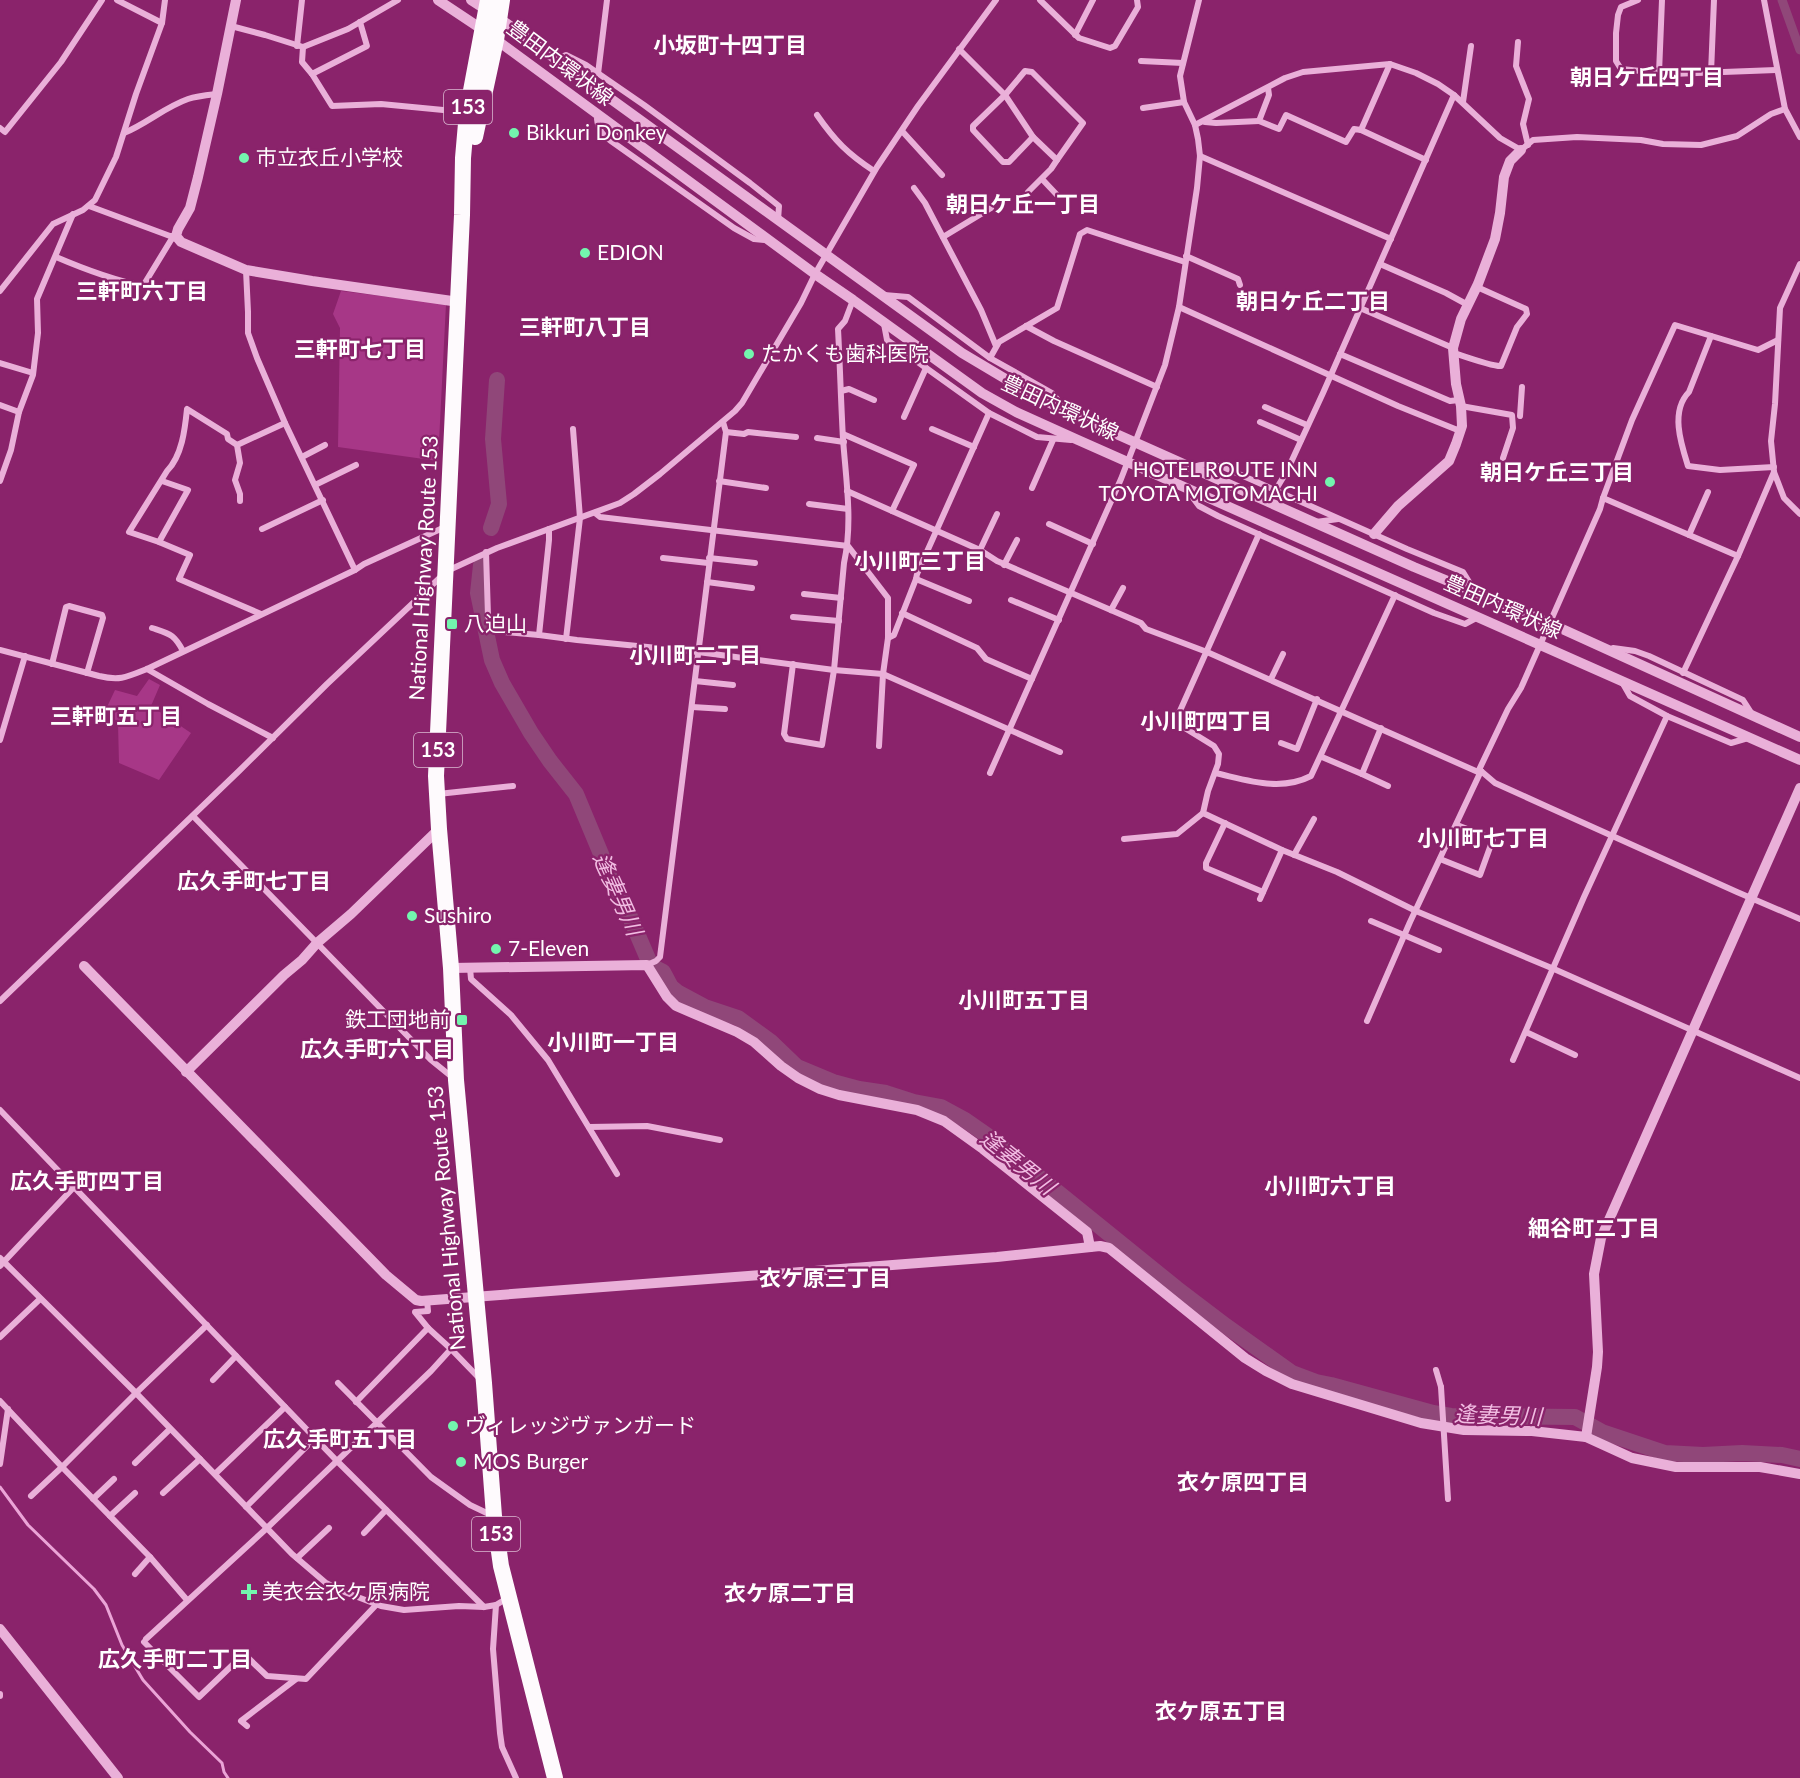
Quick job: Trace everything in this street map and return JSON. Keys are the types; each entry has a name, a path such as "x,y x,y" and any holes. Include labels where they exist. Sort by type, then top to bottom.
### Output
{"highway":[{"name":"National Highway Route 153","path":"462,215 469,198 491,9 502,0"},
{"name":"National Highway Route 153","path":"489,35 467,112 463,158 459,302 436,776 451,968 456,1080 503,1601 555,1778"}],"street":[{"path":"0,128 5,132 61,62 102,0"},
{"path":"117,0 162,23"},
{"path":"0,291 52,224 89,206 95,200 111,169 124,133 162,23 165,0"},
{"path":"56,257 123,282 143,286 171,240 176,236 190,208 236,0"},
{"path":"302,0 300,47 302,62 332,106 381,104 467,112"},
{"path":"231,26 300,47 348,29 398,0"},
{"name":"豊田内環状線","path":"438,0 982,393 1078,440 1800,760"},
{"name":"豊田内環状線","path":"471,0 491,9 556,59 962,353 1067,412 1800,737"},
{"path":"598,74 607,0"},
{"path":"0,1001 447,571 486,552 620,503 723,422 742,403 801,303 874,171 996,0"},
{"path":"1040,0 1079,38 1113,48 1138,7 1137,0"},
{"path":"1075,35 1093,0"},
{"path":"990,773 1093,544 1165,365 1179,307 1200,156 1195,125 1184,102 1180,76 1199,0"},
{"path":"1638,0 1622,7 1617,15 1616,61 1621,69 1659,73 1776,70"},
{"path":"1659,73 1662,0"},
{"path":"1711,73 1714,0"},
{"path":"1764,0 1785,109 1800,137"},
{"path":"312,74 367,46 360,22"},
{"path":"1518,42 1516,66 1529,99 1523,124 1524,147"},
{"path":"1463,102 1471,46"},
{"path":"959,49 1005,95 1033,137 1057,160"},
{"path":"556,59 566,55 586,65 750,183 779,206 778,220"},
{"path":"1141,61 1183,63"},
{"path":"1195,125 1285,78 1308,71 1390,64 1416,72 1455,95 1500,138 1524,147"},
{"path":"1361,130 1390,64"},
{"path":"1028,192 1042,179 1083,123 1082,119 1028,70 973,126 973,130 1006,163 1033,137"},
{"path":"1259,121 1269,95 1268,88"},
{"path":"124,133 189,99 217,94"},
{"path":"1275,491 1287,471 1455,95"},
{"path":"1143,108 1184,102"},
{"path":"1374,534 1398,506 1449,461 1462,426 1453,351 1461,318 1477,287 1495,239 1504,177 1510,161 1533,141 1577,137 1701,145 1737,136 1771,114 1785,109"},
{"path":"818,114 831,135 874,171"},
{"path":"1203,122 1259,121 1279,129 1286,115 1346,142 1354,129 1361,130 1426,160"},
{"path":"599,116 597,124 601,133 607,138 734,228 754,239 771,240"},
{"path":"902,130 942,175"},
{"path":"1200,156 1391,239"},
{"path":"1042,179 1058,196"},
{"path":"914,188 925,203 981,310 996,346"},
{"path":"89,206 176,236 182,242 246,270 459,302"},
{"path":"943,237 991,208"},
{"path":"0,481 11,450 19,412 33,374 38,333 37,299 74,214"},
{"path":"990,358 996,346 1057,308 1080,234 1087,230 1185,259 1238,279 1240,285"},
{"path":"1380,264 1468,305"},
{"path":"1800,264 1780,308 1771,441 1774,470 1784,498 1800,514"},
{"path":"246,270 248,333 257,358 285,423 355,570"},
{"path":"1360,308 1453,351 1496,367 1501,366 1517,327 1527,314 1526,309 1477,287"},
{"path":"883,295 908,297 990,358 1052,393 1067,412"},
{"path":"793,664 784,734 787,740 822,745 834,670 844,563 848,546 848,490 838,329 845,321 853,300"},
{"path":"1179,307 1330,376 1460,431"},
{"path":"884,322 887,340 989,413 1037,437 1053,440 1078,440"},
{"path":"1366,1021 1508,709 1521,688 1540,646 1600,509 1632,420 1675,325 1758,350 1778,340"},
{"path":"1026,326 1157,387"},
{"path":"1711,336 1689,392 1683,398 1678,416 1682,446 1688,466 1720,470 1774,470"},
{"path":"1340,354 1450,401 1519,416"},
{"path":"0,363 33,374"},
{"path":"904,417 926,368"},
{"path":"1503,458 1519,416 1522,387"},
{"path":"841,391 849,389 874,400"},
{"path":"0,405 19,412"},
{"path":"1265,407 1307,425"},
{"path":"240,501 235,480 240,463 237,445 228,439 226,434 187,409 185,429 174,464 167,471 129,532 190,555 179,579 261,614"},
{"path":"888,638 894,635 916,574 989,413"},
{"path":"451,968 647,964 660,957 726,432 723,422"},
{"path":"1260,422 1301,440"},
{"path":"237,445 285,423"},
{"path":"566,639 580,518 573,429"},
{"path":"932,429 974,447"},
{"path":"726,432 796,437"},
{"path":"843,434 914,465 892,511"},
{"path":"817,438 844,442"},
{"path":"1032,488 1053,440"},
{"path":"302,457 325,445"},
{"path":"1192,467 1200,464 1214,464 1463,572 1474,592"},
{"path":"315,485 356,465"},
{"path":"1683,673 1738,556 1774,470"},
{"path":"159,542 188,490 162,481"},
{"path":"719,481 766,488"},
{"path":"1185,488 1199,506 1218,516 1434,613 1465,624 1479,617"},
{"path":"848,490 980,550 996,561 1141,623 1146,629 1207,652 1342,710 1479,772 1495,783 1612,837 1800,919"},
{"path":"1689,535 1708,492"},
{"path":"1603,498 1738,556"},
{"path":"262,528 322,500"},
{"path":"809,504 848,509"},
{"path":"595,513 600,517 848,546 888,598 888,638 883,674 879,746"},
{"path":"980,550 997,514"},
{"path":"1316,522 1338,519"},
{"path":"1049,524 1093,544"},
{"path":"0,650 112,679 123,679 448,525"},
{"path":"539,635 549,529"},
{"path":"1124,839 1177,834 1203,813 1219,754 1214,746 1175,722 1258,534"},
{"path":"1004,564 1017,540"},
{"path":"486,552 488,616 493,631 883,674 1060,752"},
{"path":"1312,558 1326,557 1334,553"},
{"path":"663,558 755,563"},
{"path":"1350,561 1357,575 1364,581"},
{"path":"916,579 969,601"},
{"path":"707,582 753,588"},
{"path":"1111,610 1123,588"},
{"path":"804,594 841,598"},
{"path":"1215,773 1272,785 1302,781 1311,776 1322,757 1395,595"},
{"path":"1011,600 1059,620"},
{"path":"52,664 66,607 69,606 102,615 103,618 87,673"},
{"path":"902,613 977,648 986,659 1032,679"},
{"path":"794,617 838,621"},
{"path":"152,628 172,634 183,651"},
{"path":"1603,648 1635,651 1649,656 1743,700 1754,717"},
{"path":"1270,679 1283,654"},
{"path":"0,740 25,657"},
{"path":"147,669 273,738"},
{"path":"695,681 733,685"},
{"path":"1622,681 1630,696 1668,716 1731,743 1749,738"},
{"path":"1281,743 1297,749 1317,699"},
{"path":"692,707 725,710"},
{"path":"1513,1060 1584,897 1668,716"},
{"path":"1362,774 1381,728"},
{"path":"1322,757 1388,786"},
{"path":"438,794 513,786"},
{"path":"1587,1433 1599,1353 1594,1275 1599,1244 1638,1151 1800,788"},
{"path":"1203,813 1282,850 1337,872 1416,911 1554,969 1800,1078"},
{"path":"193,816 431,1060 456,1080"},
{"path":"1294,855 1314,819"},
{"path":"1224,823 1206,863 1206,868 1262,896 1282,850"},
{"path":"1440,859 1480,875 1493,839 1457,825"},
{"path":"186,1072 317,943 351,914 439,829"},
{"path":"1371,921 1439,950"},
{"path":"647,964 667,997 676,1006 742,1035 758,1045 798,1078 839,1095 917,1110 944,1121 1087,1232 1090,1247"},
{"path":"84,966 386,1275 410,1297 421,1301 997,1257 1100,1246 1109,1248 1245,1358 1292,1384 1411,1421 1442,1428 1504,1432 1587,1433 1632,1458 1655,1464 1677,1467 1760,1467 1800,1474"},
{"path":"470,968 471,979 511,1015 548,1060 617,1174"},
{"path":"1526,1032 1575,1056"},
{"path":"0,1110 337,1461 484,1607"},
{"path":"589,1127 647,1126 720,1140"},
{"path":"74,1187 1,1262 135,1393 297,1558 326,1583 376,1604 404,1610 459,1606 484,1607 503,1601 493,1649 502,1747 516,1778"},
{"path":"0,1337 40,1299"},
{"path":"427,1300 428,1311 415,1311 428,1328 484,1383"},
{"path":"31,1496 207,1325"},
{"path":"356,1402 428,1328"},
{"path":"376,1604 306,1679 267,1676 244,1654 199,1696 145,1640 267,1528 451,1349"},
{"path":"213,1380 236,1356"},
{"path":"1436,1370 1441,1387 1448,1499"},
{"path":"338,1383 431,1477 470,1505 494,1516"},
{"path":"0,1401 150,1557 187,1600"},
{"path":"215,1474 285,1407"},
{"path":"0,1415 8,1409"},
{"path":"0,1464 8,1409"},
{"path":"135,1463 170,1429"},
{"path":"246,1507 315,1438"},
{"path":"163,1494 200,1459"},
{"path":"93,1499 114,1479"},
{"path":"110,1516 135,1494"},
{"path":"364,1533 387,1510"},
{"path":"297,1558 329,1528"},
{"path":"135,1574 150,1557"},
{"path":"0,1629 118,1778"},
{"path":"247,1726 241,1721 297,1679"}],"shaded area":[{"path":"341,291 446,304 438,461 338,447 340,328 333,314"},
{"path":"149,679 160,685 151,706 191,733 159,780 119,763 118,724 107,707 115,690 137,696"}],"waterway":[{"path":"1782,0 1800,50"},
{"name":"逢妻男川","path":"491,528 499,504 493,439 497,380"},
{"name":"逢妻男川","path":"481,565 478,593 492,660 502,683 531,733 576,794 608,874 627,910 651,966 663,972 671,987 677,992 705,1007 738,1018 771,1042 797,1067 833,1082 941,1107 965,1120 988,1136 1176,1288 1292,1373 1316,1382 1451,1416 1575,1417 1602,1432 1665,1453 1703,1455 1742,1453 1782,1455 1800,1459"},
{"path":"0,1487 28,1525 94,1589 106,1605 122,1645 143,1680 190,1732 222,1763 228,1778"}],"place":[{"name":"Bikkuri Donkey","path":"514,133"},
{"name":"市立衣丘小学校","path":"244,158"},
{"name":"EDION","path":"585,253"},
{"name":"たかくも歯科医院","path":"749,354"},
{"name":"HOTEL ROUTE INN TOYOTA MOTOMACHI","path":"1330,482"},
{"name":"八迫山","path":"452,624"},
{"name":"Sushiro","path":"412,916"},
{"name":"7-Eleven","path":"496,949"},
{"name":"鉄工団地前","path":"462,1020"},
{"name":"ヴィレッジヴァンガード","path":"453,1426"},
{"name":"MOS Burger","path":"461,1462"},
{"name":"美衣会衣ケ原病院","path":"249,1592"}],"district":[{"name":"小坂町十四丁目","path":"730,45"},
{"name":"朝日ケ丘四丁目","path":"1647,77"},
{"name":"朝日ケ丘一丁目","path":"1023,204"},
{"name":"三軒町六丁目","path":"142,291"},
{"name":"朝日ケ丘二丁目","path":"1313,301"},
{"name":"三軒町八丁目","path":"585,327"},
{"name":"三軒町七丁目","path":"360,349"},
{"name":"朝日ケ丘三丁目","path":"1557,472"},
{"name":"小川町三丁目","path":"920,561"},
{"name":"小川町二丁目","path":"695,655"},
{"name":"三軒町五丁目","path":"116,716"},
{"name":"小川町四丁目","path":"1206,721"},
{"name":"小川町七丁目","path":"1483,838"},
{"name":"広久手町七丁目","path":"254,881"},
{"name":"小川町五丁目","path":"1024,1000"},
{"name":"小川町一丁目","path":"613,1042"},
{"name":"広久手町六丁目","path":"377,1049"},
{"name":"広久手町四丁目","path":"87,1181"},
{"name":"小川町六丁目","path":"1330,1186"},
{"name":"細谷町二丁目","path":"1594,1228"},
{"name":"衣ケ原三丁目","path":"825,1278"},
{"name":"広久手町五丁目","path":"340,1439"},
{"name":"衣ケ原四丁目","path":"1243,1482"},
{"name":"衣ケ原二丁目","path":"790,1593"},
{"name":"広久手町二丁目","path":"175,1659"},
{"name":"衣ケ原五丁目","path":"1221,1711"}]}
